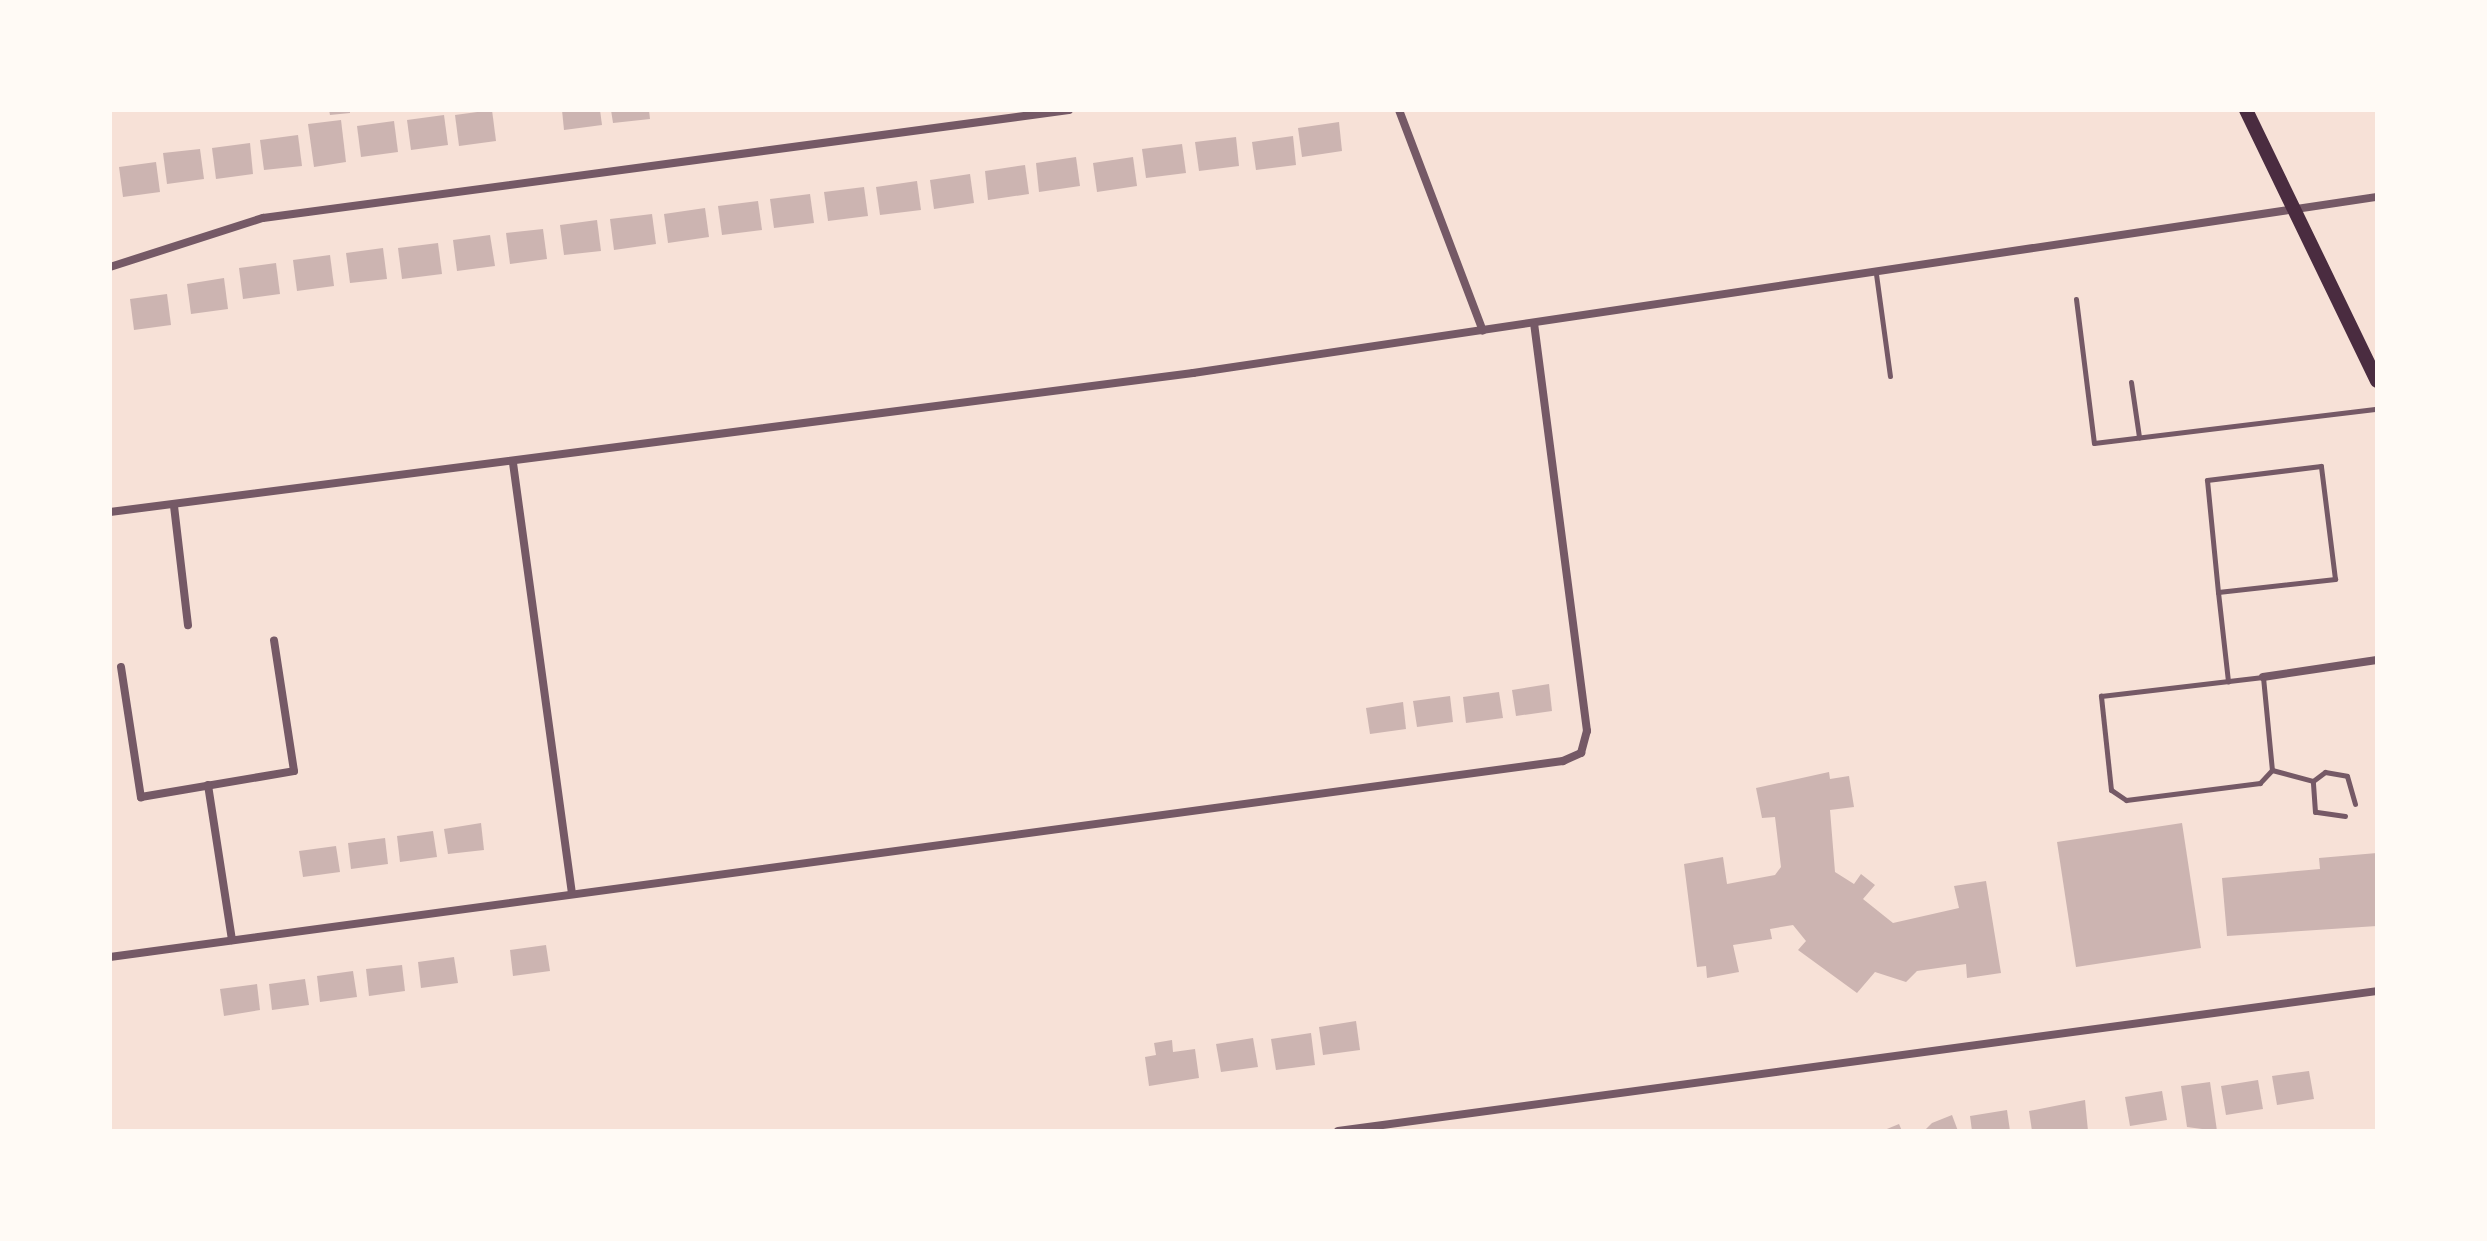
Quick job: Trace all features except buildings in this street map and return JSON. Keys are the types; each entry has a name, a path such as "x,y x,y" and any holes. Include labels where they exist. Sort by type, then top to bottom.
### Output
{"main road":[{"path":"2246,110 2377,381"}],"street":[{"path":"110,267 263,218 1069,110"},
{"path":"1399,110 1483,331"},
{"path":"110,512 513,463 1534,325 2377,197"},
{"path":"110,957 1549,764 1581,753 1585,711 1534,325"},
{"path":"513,463 572,893"},
{"path":"174,506 188,625"},
{"path":"121,667 141,797 294,771 274,641"},
{"path":"2263,677 2377,660"},
{"path":"208,785 232,940"},
{"path":"1338,1131 2377,991"}],"lane":[{"path":"1876,274 1890,376"},
{"path":"2076,299 2094,443 2377,409"},
{"path":"2131,382 2139,437"},
{"path":"2218,592 2335,579 2321,466 2207,480 2218,592 2228,681"},
{"path":"2263,677 2272,770 2260,783 2126,800 2111,790 2101,696 2228,681 2263,677"},
{"path":"2272,770 2313,781 2333,771 2347,776 2355,804"},
{"path":"2313,781 2315,812 2345,816"}]}
